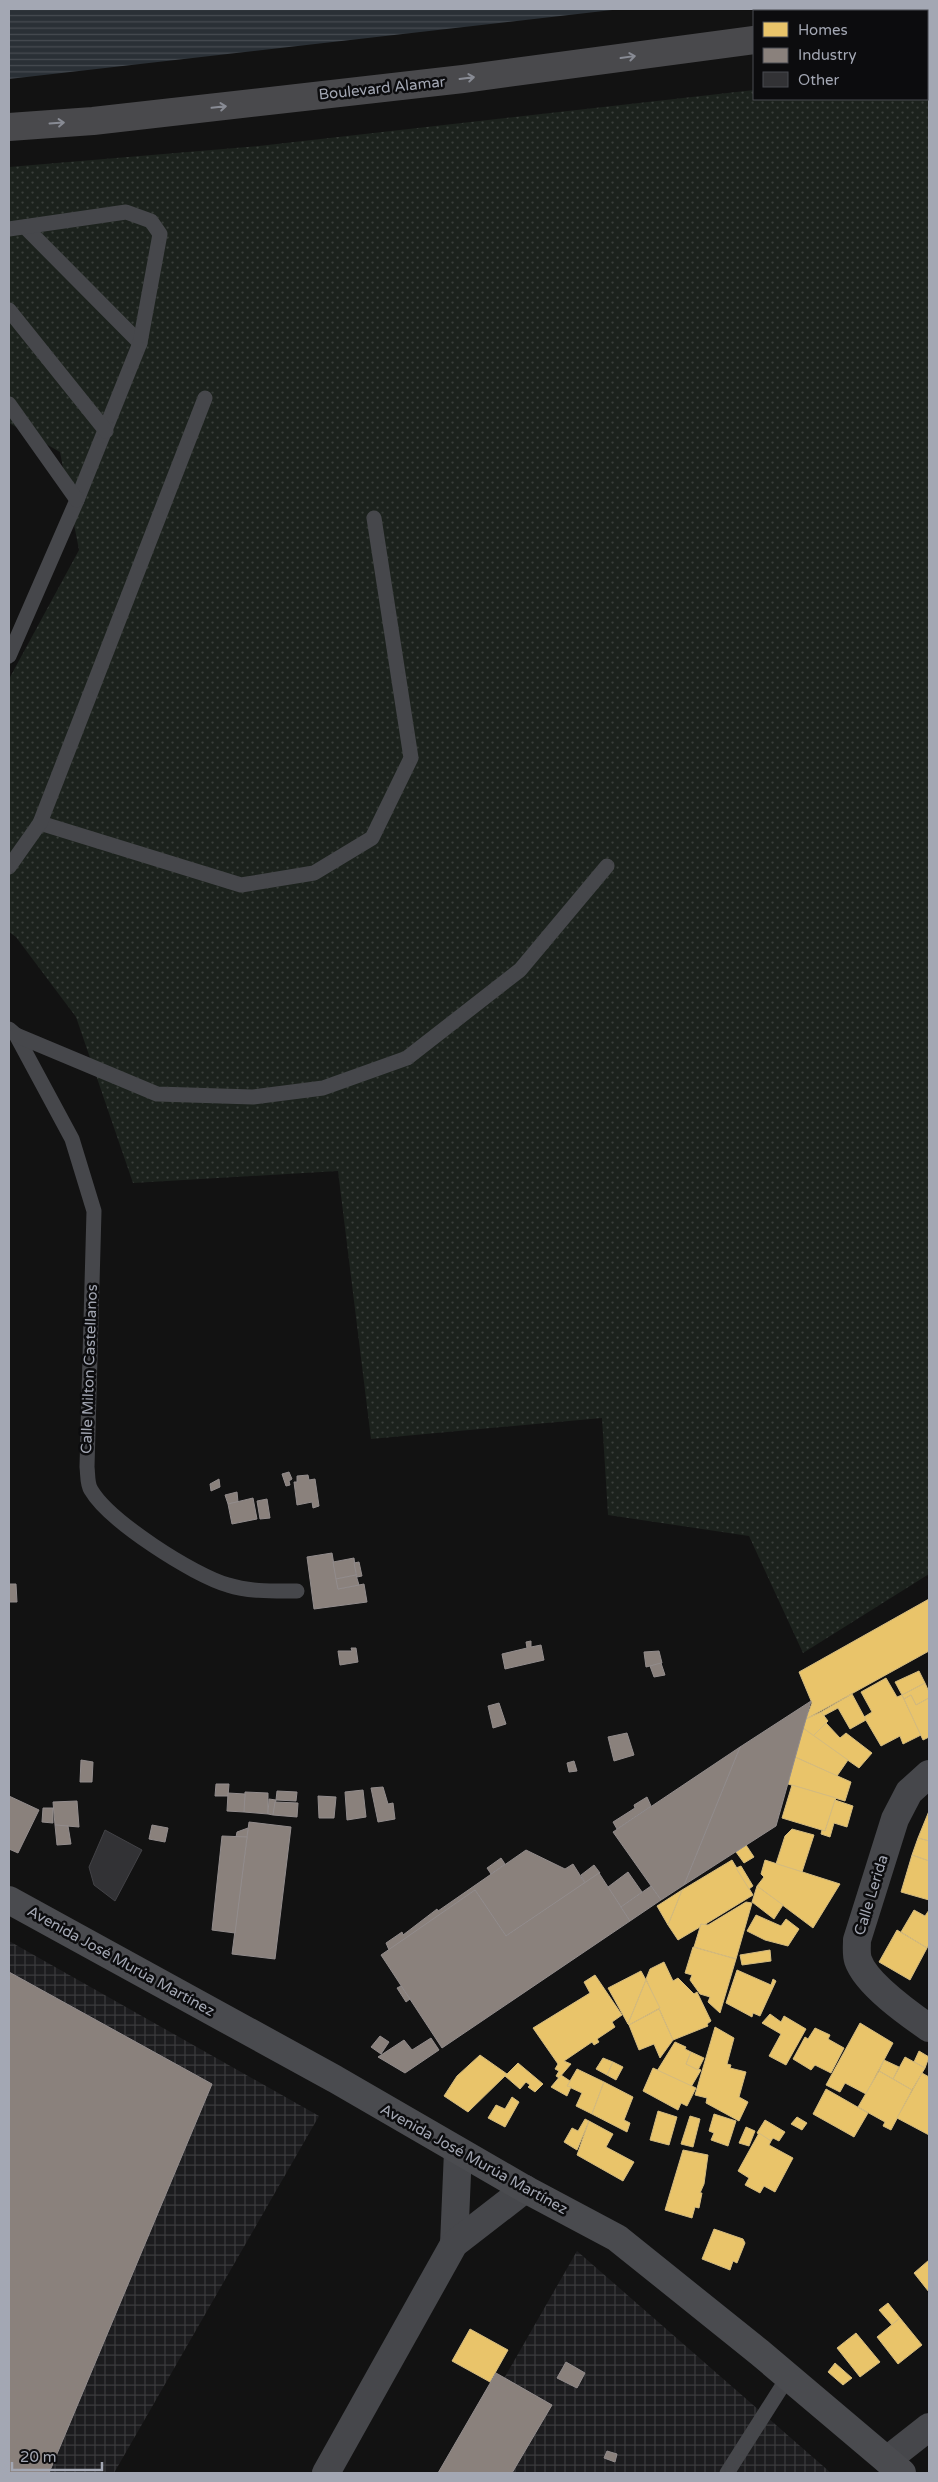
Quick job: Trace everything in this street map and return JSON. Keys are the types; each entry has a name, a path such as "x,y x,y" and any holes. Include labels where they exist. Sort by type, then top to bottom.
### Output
{"highway":[{"name":"Boulevard Alamar","path":"9,127 102,120 463,79 753,40"}],"main road":[{"name":"Avenida José Murúa Martínez","path":"9,1900 335,2079 525,2189 617,2238 894,2467"}],"street":[{"name":"Calle Lerida","path":"929,1774 909,1792 895,1819 857,1940 858,1960 870,1979 909,2014 929,2028"},
{"path":"454,2244 458,2151"},
{"path":"326,2473 454,2244 525,2189"},
{"path":"894,2467 929,2427"}],"lane":[{"path":"9,230 126,212 151,221 160,234 140,343 106,431 9,656"},
{"path":"25,227 140,343"},
{"path":"9,310 106,431"},
{"path":"9,867 40,822 205,398"},
{"path":"9,404 77,500"},
{"path":"40,822 241,885 314,873 372,838 411,758 374,518"},
{"path":"12,1032 157,1094 253,1097 323,1088 407,1058 483,1000 520,970 607,866"},
{"name":"Calle Milton Castellanos","path":"12,1032 72,1139 94,1211 86,1467 90,1488 102,1505 136,1532 202,1575 230,1586 264,1591 297,1591"},
{"path":"727,2473 788,2378"}],"shaded area":[{"path":"9,9 621,9 9,79"},
{"path":"929,71 929,1574 803,1653 749,1536 608,1515 602,1418 371,1439 338,1171 133,1183 76,1017 16,937 9,932 9,679 79,550 60,452 9,423 9,167 259,146 753,90 753,100 928,100"},
{"path":"9,1941 319,2116 114,2473 9,2473"},
{"path":"577,2251 831,2473 450,2473"}],"building: Homes":[{"path":"929,1599 929,1651 806,1719 812,1703 799,1672"},
{"path":"919,1671 925,1683 902,1695 895,1682"},
{"path":"886,1678 897,1697 902,1695 921,1735 903,1744 900,1736 881,1746 864,1717 872,1712 861,1692"},
{"path":"925,1683 929,1692 929,1698 916,1705 911,1695 904,1699 902,1695"},
{"path":"852,1694 866,1720 850,1729 838,1708 823,1716 821,1712"},
{"path":"911,1695 916,1705 929,1698 929,1737 923,1740 904,1699"},
{"path":"821,1712 828,1721 813,1736 803,1728 806,1719"},
{"path":"826,1723 840,1738 846,1733 872,1753 859,1768 813,1736"},
{"path":"803,1728 848,1760 837,1776 795,1757"},
{"path":"795,1757 851,1782 845,1801 788,1784"},
{"path":"792,1785 836,1798 825,1831 782,1818"},
{"path":"835,1800 853,1806 847,1827 834,1823 830,1837 821,1834 822,1830 825,1831"},
{"path":"929,1811 929,1841 918,1838"},
{"path":"792,1829 814,1835 802,1872 776,1864 785,1836"},
{"path":"918,1838 929,1841 929,1861 912,1855"},
{"path":"746,1845 754,1857 744,1863 736,1852"},
{"path":"912,1855 929,1861 929,1900 901,1892"},
{"path":"732,1860 753,1895 704,1925 701,1924 700,1927 678,1940 668,1925 682,1890"},
{"path":"765,1860 840,1884 813,1928 757,1886 764,1877 761,1874"},
{"path":"741,1866 753,1886 749,1889 736,1868"},
{"path":"757,1886 783,1905 774,1919 752,1902"},
{"path":"682,1890 668,1925 657,1906"},
{"path":"746,1902 752,1903 736,1959 694,1947 701,1924 708,1925"},
{"path":"914,1910 925,1916 929,1910 929,1944 927,1948 901,1932"},
{"path":"756,1915 781,1926 786,1919 799,1929 788,1946 765,1940 747,1931"},
{"path":"897,1930 927,1948 910,1980 879,1962"},
{"path":"693,1947 736,1959 720,2013 708,2002 710,1997 700,1994 690,1980 692,1975 685,1973"},
{"path":"770,1950 771,1961 742,1965 740,1955"},
{"path":"664,1962 673,1981 678,1978 694,1994 697,1992 711,2021 707,2024 708,2026 673,2040 646,1979 650,1969"},
{"path":"737,1970 771,1985 773,1979 776,1981 760,2016 753,2013 752,2017 726,2003"},
{"path":"641,1971 646,1980 628,2024 608,1988"},
{"path":"595,1975 622,2015 612,2022 615,2027 597,2039 599,2042 594,2045 592,2042 564,2061 571,2064 559,2078 556,2076 559,2071 555,2069 558,2064 533,2028 590,1993 584,1982"},
{"path":"646,1980 660,2008 629,2025 628,2024"},
{"path":"659,2009 673,2040 660,2058 654,2044 639,2050 629,2025"},
{"path":"770,2014 781,2022 784,2016 806,2029 786,2065 769,2056 781,2034 762,2023"},
{"path":"860,2023 893,2043 866,2094 845,2083 840,2092 826,2085"},
{"path":"715,2027 734,2038 727,2064 731,2065 730,2068 746,2072 739,2097 748,2102 739,2121 706,2103 707,2098 695,2095"},
{"path":"815,2028 830,2035 828,2039 844,2048 831,2073 815,2065 811,2070 793,2059 805,2037 808,2039"},
{"path":"675,2042 686,2047 685,2049 691,2052 686,2064 701,2070 691,2087 657,2071"},
{"path":"919,2051 929,2057 925,2068 914,2062"},
{"path":"691,2052 704,2058 698,2070 686,2064"},
{"path":"480,2055 507,2074 468,2112 444,2096 457,2076"},
{"path":"905,2057 925,2068 912,2090 893,2079"},
{"path":"603,2058 613,2062 607,2075 596,2069"},
{"path":"884,2060 899,2067 893,2079 879,2071"},
{"path":"613,2062 623,2067 616,2080 607,2075"},
{"path":"518,2063 543,2084 535,2092 528,2087 530,2085 526,2082 520,2089 505,2076"},
{"path":"653,2068 696,2088 687,2106 681,2103 678,2110 643,2091"},
{"path":"577,2069 604,2082 592,2114 576,2106 582,2093 567,2086"},
{"path":"879,2071 912,2090 891,2130 883,2126 885,2122 858,2107"},
{"path":"922,2073 929,2077 929,2135 897,2118"},
{"path":"561,2075 570,2081 567,2086 571,2087 567,2096 551,2087"},
{"path":"604,2082 633,2097 624,2120 630,2123 627,2132 592,2114"},
{"path":"826,2089 868,2113 854,2137 813,2114"},
{"path":"512,2097 519,2102 505,2127 488,2118 496,2105 505,2109"},
{"path":"658,2111 677,2117 669,2145 650,2140"},
{"path":"714,2114 736,2121 728,2146 711,2140 714,2133 709,2131"},
{"path":"690,2116 700,2119 693,2147 681,2144"},
{"path":"797,2117 807,2123 802,2130 791,2124"},
{"path":"585,2119 589,2121 577,2150 564,2142 572,2128 578,2131"},
{"path":"765,2120 785,2132 779,2141 773,2138 771,2141 757,2133"},
{"path":"589,2121 613,2134 606,2147 634,2162 623,2181 577,2155"},
{"path":"746,2127 755,2131 749,2146 739,2143"},
{"path":"759,2133 771,2141 769,2145 793,2158 775,2192 764,2186 760,2193 745,2185 749,2178 738,2171"},
{"path":"683,2150 708,2155 704,2184 700,2193 702,2193 699,2208 695,2207 692,2218 665,2210"},
{"path":"714,2229 743,2239 745,2243 737,2263 733,2261 730,2270 702,2259"},
{"path":"929,2260 929,2292 914,2273"},
{"path":"888,2303 900,2318 892,2325 879,2310"},
{"path":"900,2318 922,2345 898,2364 877,2337"},
{"path":"470,2329 508,2350 490,2382 452,2361"},
{"path":"856,2333 880,2362 860,2377 837,2348"},
{"path":"835,2363 852,2378 843,2385 828,2372"}],"building: Industry":[{"path":"289,1472 292,1479 289,1481 290,1485 286,1486 282,1474"},
{"path":"308,1475 309,1480 315,1479 319,1506 313,1508 312,1502 297,1505 294,1482 297,1482 297,1476"},
{"path":"219,1479 220,1487 211,1491 210,1484"},
{"path":"237,1492 238,1502 228,1504 225,1495"},
{"path":"253,1498 257,1519 232,1524 228,1504"},
{"path":"267,1499 270,1518 260,1519 257,1501"},
{"path":"332,1553 338,1589 364,1584 367,1602 314,1609 307,1557"},
{"path":"354,1558 356,1575 336,1579 333,1562"},
{"path":"359,1562 362,1576 357,1577 354,1563"},
{"path":"356,1575 359,1585 338,1589 336,1579"},
{"path":"9,1584 16,1584 17,1602 9,1602"},
{"path":"531,1641 531,1647 541,1645 544,1660 505,1669 502,1654 527,1648 526,1642"},
{"path":"351,1648 356,1648 358,1662 340,1665 338,1651 352,1651"},
{"path":"659,1651 662,1663 646,1667 644,1652"},
{"path":"661,1663 665,1675 654,1677 650,1666"},
{"path":"811,1701 776,1826 684,1885 740,1747"},
{"path":"499,1703 506,1724 493,1728 488,1706"},
{"path":"627,1733 634,1755 614,1761 608,1737"},
{"path":"740,1747 684,1885 661,1900 613,1832"},
{"path":"81,1760 93,1762 92,1782 80,1782"},
{"path":"574,1761 577,1771 569,1772 567,1763"},
{"path":"216,1784 229,1784 228,1796 215,1796"},
{"path":"383,1787 388,1804 393,1803 395,1819 378,1822 371,1788"},
{"path":"363,1790 366,1817 347,1820 345,1792"},
{"path":"277,1791 297,1792 296,1801 276,1800"},
{"path":"245,1792 268,1793 268,1814 244,1812"},
{"path":"228,1793 245,1794 244,1812 227,1811"},
{"path":"9,1796 39,1810 18,1853 9,1849"},
{"path":"318,1796 336,1797 334,1818 319,1818"},
{"path":"647,1797 651,1806 617,1829 613,1822 635,1808 634,1805"},
{"path":"269,1799 276,1800 273,1815 268,1814"},
{"path":"77,1801 79,1827 55,1825 53,1802"},
{"path":"275,1802 298,1803 297,1817 273,1815"},
{"path":"43,1808 53,1808 53,1823 42,1822"},
{"path":"249,1822 291,1827 275,1959 232,1954"},
{"path":"55,1825 68,1826 71,1844 57,1845"},
{"path":"152,1825 168,1828 165,1842 149,1839"},
{"path":"248,1828 247,1837 236,1837 237,1832"},
{"path":"222,1836 247,1837 235,1933 212,1930"},
{"path":"526,1850 565,1869 573,1864 585,1883 506,1936 475,1890 389,1950 386,1943 402,1932 403,1935 437,1909 438,1911"},
{"path":"501,1858 505,1864 491,1874 487,1868"},
{"path":"594,1865 600,1873 585,1883 581,1875"},
{"path":"628,1872 642,1892 621,1907 608,1887"},
{"path":"599,1873 630,1921 442,2048 381,1955 475,1890 506,1936"},
{"path":"651,1886 661,1900 630,1921 621,1907"},
{"path":"9,1972 212,2084 49,2473 9,2473"},
{"path":"401,1986 410,1999 406,2002 397,1988"},
{"path":"380,2036 389,2042 381,2054 371,2047"},
{"path":"431,2038 439,2050 405,2073 378,2057 404,2040 412,2050"},
{"path":"566,2362 585,2373 577,2388 557,2378"},
{"path":"496,2373 552,2405 512,2473 438,2473"},
{"path":"607,2451 617,2454 615,2462 604,2458"}],"building: Other":[{"path":"105,1830 142,1850 115,1901 94,1885 89,1867"}]}
